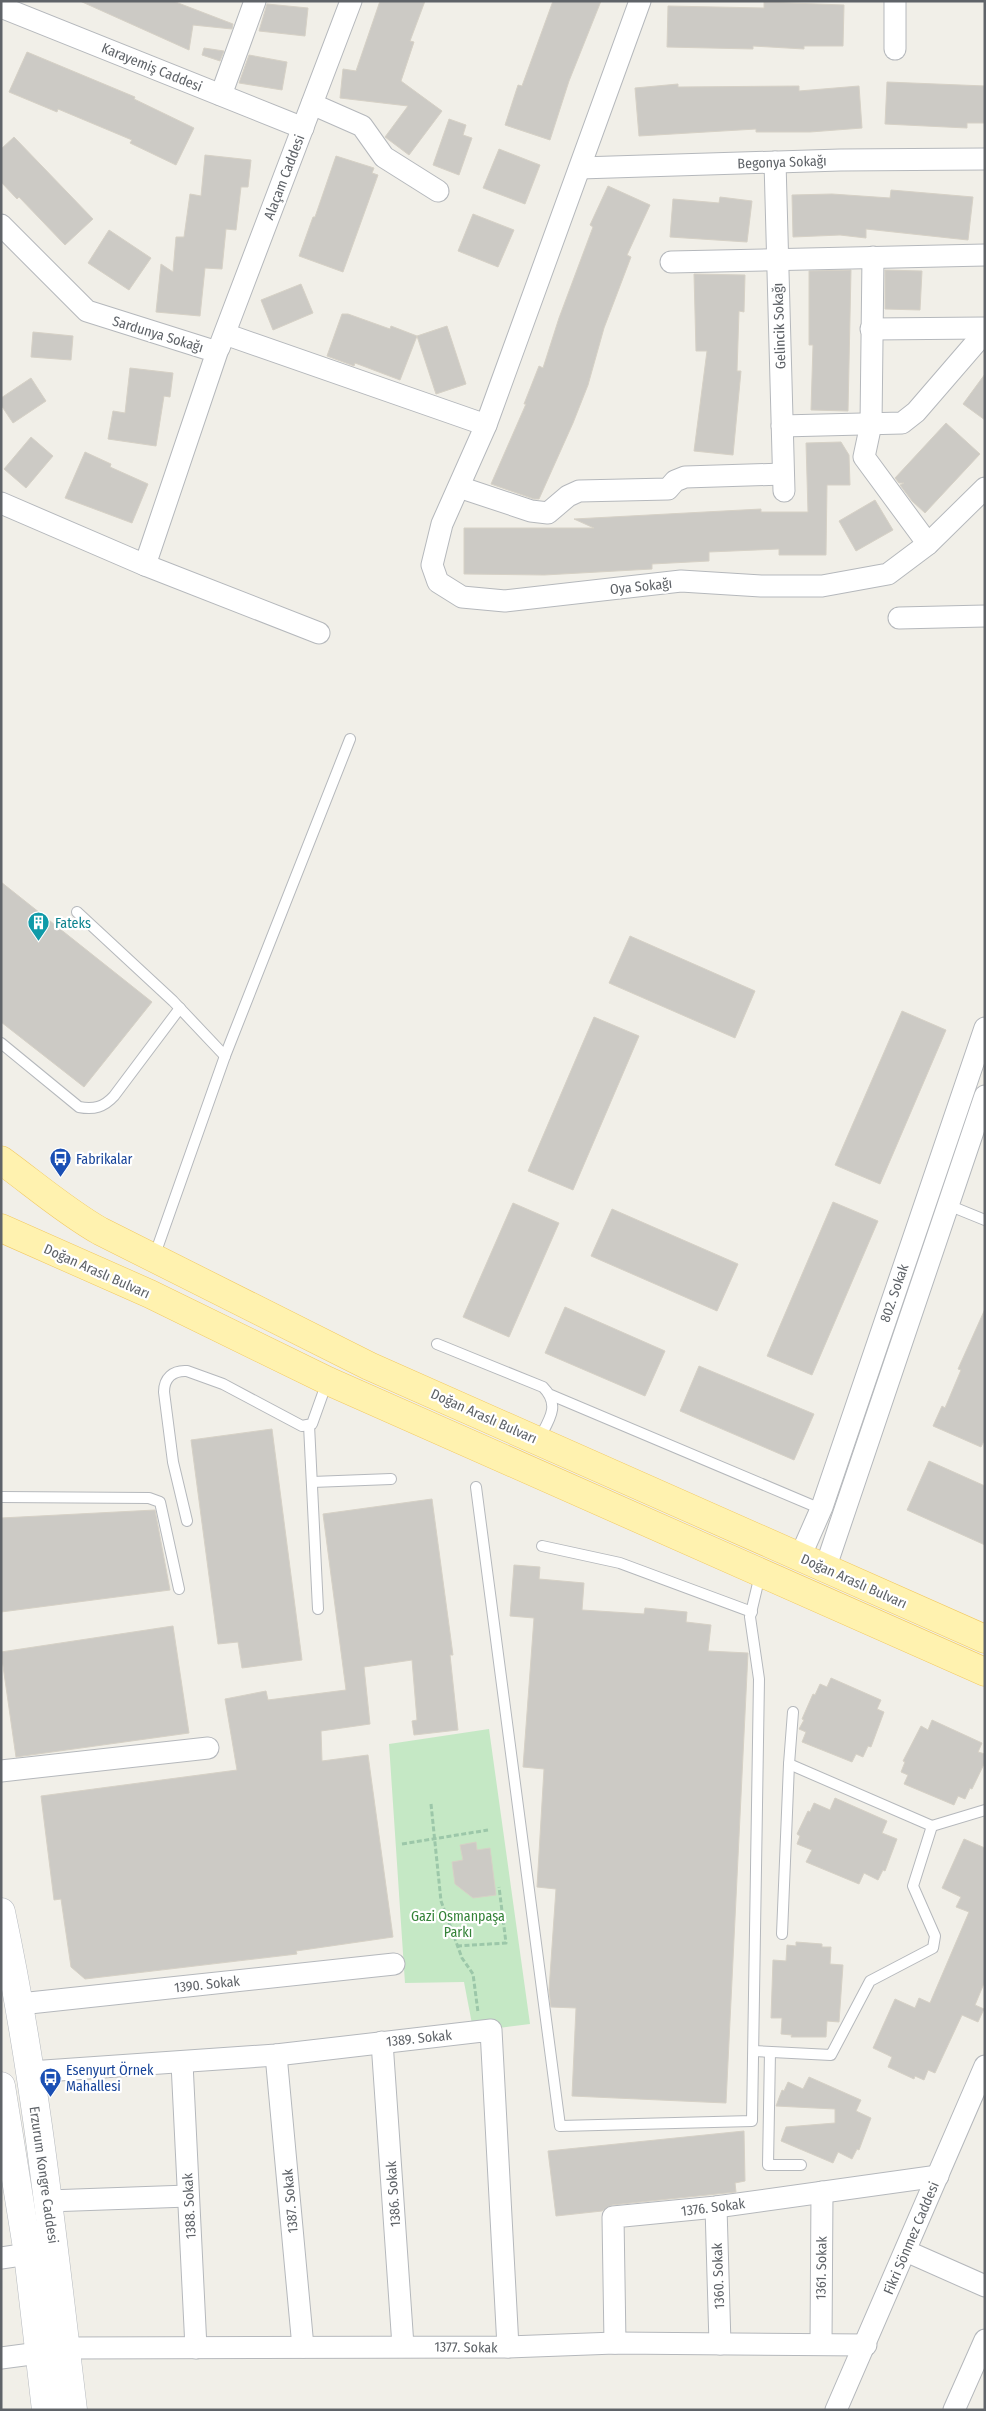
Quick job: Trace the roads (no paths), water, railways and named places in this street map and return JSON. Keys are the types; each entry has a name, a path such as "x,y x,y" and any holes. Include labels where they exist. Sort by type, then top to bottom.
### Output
{"main road":[{"name":"Doğan Araslı Bulvarı","path":"1,1160 46,1192 71,1214 369,1366 985,1639"},
{"path":"1,1180 45,1206 71,1214"},
{"name":"Doğan Araslı Bulvarı","path":"1,1228 150,1294 328,1381 760,1574 985,1672"},
{"name":"Erzurum Kongre Caddesi","path":"1,1912 20,2004 30,2072 48,2201 73,2410"},
{"name":"Erzurum Kongre Caddesi","path":"1,2086 28,2254 46,2410"}],"street":[{"path":"221,95 255,1"},
{"name":"Alaçam Caddesi","path":"221,343 351,1"},
{"name":"Oya Sokağı","path":"640,1 486,425 442,524 432,565 438,582 462,598 505,601 681,581 761,586 822,586 888,574 928,544 985,488"},
{"path":"895,1 895,50"},
{"name":"Karayemiş Caddesi","path":"1,7 28,9 221,95 303,128"},
{"path":"312,104 362,126 384,157 438,191"},
{"name":"Begonya Sokağı","path":"580,168 775,162 985,159"},
{"name":"Gelincik Sokağı","path":"459,487 531,511 548,512 568,496 579,491 668,489 675,481 685,477 784,482 775,162"},
{"name":"Sardunya Sokağı","path":"1,225 87,311 221,343 145,565"},
{"path":"671,262 985,255"},
{"path":"872,257 871,424 864,457 928,544"},
{"path":"871,329 985,328"},
{"path":"782,426 902,423 916,412 985,332"},
{"path":"221,343 486,425"},
{"path":"1,503 145,565 319,633"},
{"path":"899,618 985,616"},
{"name":"802. Sokak","path":"800,1557 821,1509 985,1028"},
{"name":"802. Sokak","path":"825,1568 985,1096"},
{"path":"1,1771 208,1748"},
{"name":"1390. Sokak","path":"20,2004 394,1964"},
{"name":"1389. Sokak","path":"30,2072 182,2063 276,2055 491,2030 508,2347"},
{"name":"1386. Sokak","path":"382,2042 403,2346"},
{"name":"1387. Sokak","path":"276,2055 303,2347"},
{"name":"1388. Sokak","path":"182,2063 196,2348"},
{"name":"Fikri Sönmez Caddesi","path":"836,2410 866,2345 985,2066"},
{"name":"1376. Sokak","path":"615,2343 613,2217 716,2207 938,2176"},
{"name":"1361. Sokak","path":"821,2344 822,2192"},
{"path":"48,2201 188,2196"},
{"name":"1360. Sokak","path":"716,2207 720,2344"},
{"path":"906,2251 985,2286"},
{"path":"1,2258 28,2254"},
{"path":"954,2410 985,2340"},
{"name":"1377. Sokak","path":"66,2348 508,2347 615,2343 866,2345"},
{"path":"1,2358 39,2353"}],"lane":[{"path":"154,1257 225,1056 350,739"},
{"path":"77,912 180,1008 225,1056"},
{"path":"1,1043 79,1107 95,1108 102,1106 114,1096 180,1008"},
{"path":"948,1205 985,1220"},
{"path":"437,1344 543,1387 551,1395 821,1509"},
{"path":"187,1520 173,1462 164,1392 164,1386 170,1375 181,1371 187,1372 223,1384 302,1426 312,1424 328,1381"},
{"path":"539,1440 551,1415 554,1403 551,1395"},
{"path":"309,1425 318,1609"},
{"path":"312,1482 391,1479"},
{"path":"476,1487 560,2126 752,2121 759,1679 752,1612 760,1574"},
{"path":"1,1498 149,1498 160,1502 180,1589"},
{"path":"542,1546 620,1562 752,1612"},
{"path":"782,1934 793,1712"},
{"path":"789,1764 932,1826 985,1810"},
{"path":"754,2051 831,2055 870,1980 933,1948 935,1936 913,1886 932,1826"},
{"path":"770,2052 768,2165 801,2165"}],"place":[{"name":"Fateks","path":"39,942"},
{"name":"Fabrikalar","path":"60,1178"},
{"name":"Esenyurt Örnek Mahallesi","path":"50,2097"}],"park label":[{"name":"Gazi Osmanpaşa Parkı","path":"458,1924"}]}
